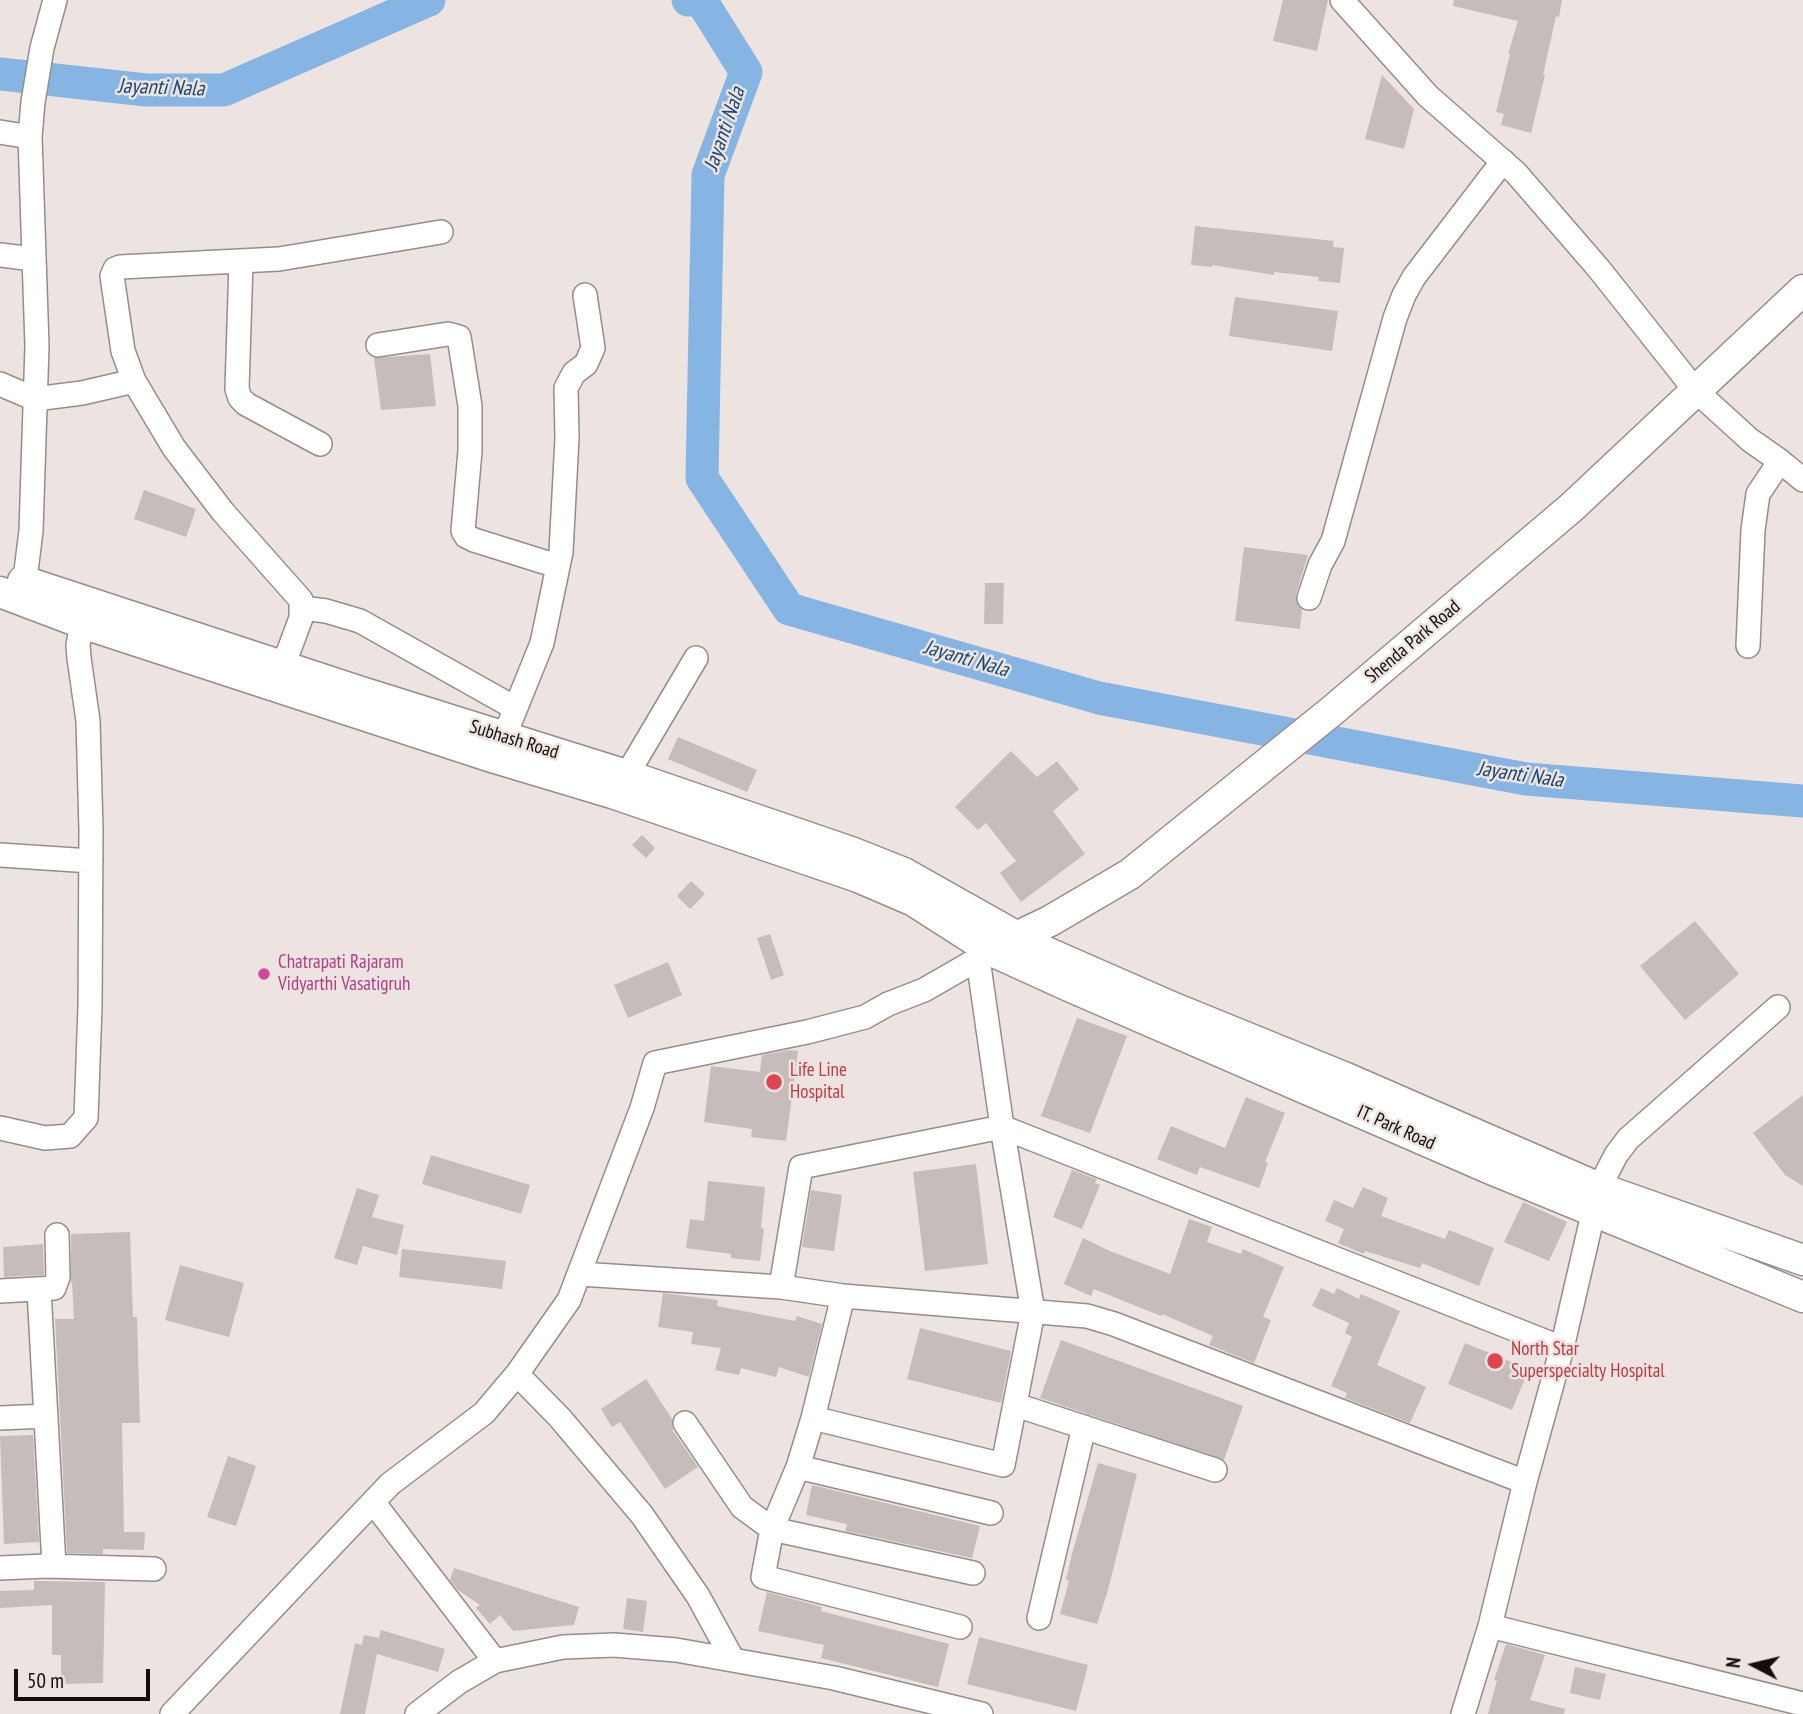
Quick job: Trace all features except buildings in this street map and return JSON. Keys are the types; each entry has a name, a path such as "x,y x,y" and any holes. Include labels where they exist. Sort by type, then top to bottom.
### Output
{"main road":[{"name":"Shenda Park Road","path":"985,955 1017,935 1050,922 1130,874 1290,745 1572,507 1803,290"},
{"name":"Subhash Road","path":"12,587 82,623 268,668"},
{"name":"Subhash Road","path":"12,587 268,668 499,747 904,873 1017,935"},
{"name":"Subhash Road","path":"621,784 914,901 985,955"},
{"name":"IT. Park Road","path":"1017,935 1037,948 1174,1008 1346,1078 1803,1297"},
{"name":"IT. Park Road","path":"985,955 1491,1169 1803,1260"}],"street":[{"path":"12,587 31,531 37,332 30,137 39,67 55,0"},
{"path":"1342,0 1428,96 1516,173 1565,228 1695,390 1750,440 1803,480"},
{"path":"0,132 30,137"},
{"path":"1309,598 1320,565 1334,541 1404,295 1414,277 1503,162"},
{"path":"268,668 303,608 301,600 223,512 174,448 134,381 123,351 112,276 115,270 126,266 279,259 440,232"},
{"path":"0,256 33,259"},
{"path":"241,262 237,388 240,398 246,404 320,444"},
{"path":"499,747 542,643 557,566 565,503 566,388 574,373 586,364 593,348 585,295"},
{"path":"378,345 449,334 458,337 470,406 470,451 463,531 474,540 557,566"},
{"path":"0,384 36,398 82,393 134,381"},
{"path":"1748,646 1753,530 1758,494 1780,461"},
{"path":"303,608 326,611 360,621 515,708"},
{"path":"0,1128 45,1138 70,1136 86,1118 91,862 88,721 79,658 82,623"},
{"path":"621,784 696,658"},
{"path":"0,855 91,862"},
{"path":"172,1714 390,1483 484,1413 517,1374 569,1300 642,1108 655,1063 807,1032 864,1017 924,990 985,955 1002,1127 1033,1312 1003,1465 813,1418"},
{"path":"1463,1714 1490,1626 1525,1482 1562,1348 1596,1199 1616,1155 1628,1139 1778,1007"},
{"path":"781,1287 801,1167 1002,1127 1562,1348"},
{"path":"0,1291 54,1288 57,1283 57,1235"},
{"path":"580,1274 781,1287 843,1296 1087,1316 1525,1482"},
{"path":"40,1290 54,1566"},
{"path":"843,1296 813,1418 798,1467 772,1529 763,1577 960,1627"},
{"path":"517,1374 578,1439 642,1515 693,1588 733,1660"},
{"path":"1016,1405 1215,1470"},
{"path":"0,1418 46,1416"},
{"path":"685,1423 743,1507 772,1529 973,1573"},
{"path":"1039,1618 1084,1427"},
{"path":"798,1467 991,1513"},
{"path":"373,1502 495,1661"},
{"path":"0,1568 54,1566 154,1569"},
{"path":"1490,1626 1779,1705 1803,1704"},
{"path":"416,1714 458,1682 495,1661 564,1647 614,1645 676,1650 834,1678 981,1714"}],"waterway":[{"name":"Jayanti Nala","path":"0,74 146,90 224,90 429,0"},
{"name":"Jayanti Nala","path":"688,0 701,0 746,72 708,175 702,478 789,609 1099,698 1526,779 1803,801"}],"place":[{"name":"Chatrapati Rajaram Vidyarthi Vasatigruh","path":"264,974"},
{"name":"Life Line Hospital","path":"774,1082"},
{"name":"North Star Superspecialty Hospital","path":"1495,1361"}]}
